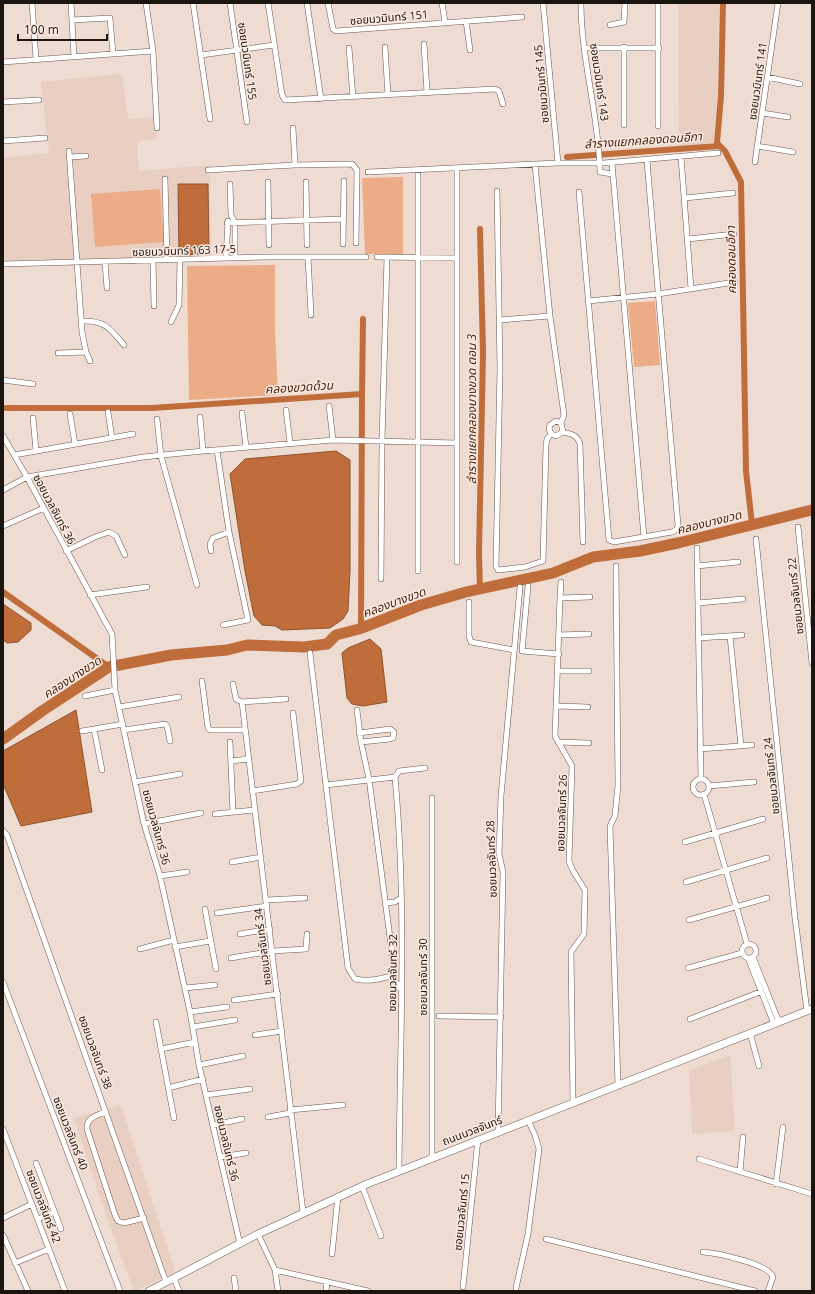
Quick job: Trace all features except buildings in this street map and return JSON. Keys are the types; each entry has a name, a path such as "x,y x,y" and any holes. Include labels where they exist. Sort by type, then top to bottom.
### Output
{"main road":[{"name":"ถนนนวลจันทร์","path":"149,1291 303,1212 399,1170 809,1010"}],"street":[{"path":"32,3 36,59"},
{"path":"71,3 74,57"},
{"path":"146,3 153,51 157,128"},
{"path":"193,3 210,119"},
{"name":"ซอยนวมินทร์ 155","path":"230,3 247,122"},
{"path":"268,3 283,98 288,101 495,89 499,91 503,104"},
{"path":"307,3 321,99"},
{"name":"ซอยนวมินทร์ 151","path":"328,3 334,31 522,17"},
{"path":"442,3 445,22"},
{"name":"ซอยนวมินทร์ 145","path":"544,3 558,163"},
{"name":"ซอยนวมินทร์ 143","path":"581,3 585,48 600,163"},
{"path":"610,25 624,22 625,3"},
{"path":"658,3 658,126"},
{"name":"ซอยนวมินทร์ 141","path":"755,162 778,3"},
{"path":"72,20 110,18 113,54"},
{"path":"466,21 470,50"},
{"path":"424,44 427,92"},
{"path":"201,55 274,45"},
{"path":"385,47 388,95"},
{"path":"624,47 624,125"},
{"path":"349,48 353,97"},
{"path":"585,48 659,48"},
{"path":"3,62 153,51"},
{"path":"768,76 800,84"},
{"path":"3,102 39,100"},
{"path":"762,113 788,118"},
{"path":"293,128 295,165"},
{"path":"3,141 45,138"},
{"path":"757,146 793,152"},
{"path":"69,150 82,322 86,352 90,361"},
{"path":"368,172 558,163 612,163 681,158 718,153"},
{"path":"70,157 86,156"},
{"path":"681,158 691,288"},
{"path":"579,192 609,540 614,542 672,532 677,529 678,525 647,161"},
{"path":"600,163 600,172 612,174"},
{"path":"612,163 644,537"},
{"path":"208,170 295,165 348,164 356,167 356,243"},
{"path":"535,165 550,316 564,415 561,423 563,432"},
{"path":"456,168 457,562"},
{"path":"418,170 418,571"},
{"path":"165,179 167,260"},
{"path":"343,244 344,181"},
{"path":"268,182 270,245"},
{"path":"306,182 307,245"},
{"path":"230,184 231,215 235,223 235,258"},
{"path":"497,191 500,320 496,551 496,566 498,570 525,567 542,561 546,445 547,439 551,434"},
{"path":"685,198 733,193"},
{"path":"226,258 227,223 231,215"},
{"path":"227,223 343,219"},
{"path":"688,238 734,234"},
{"path":"308,257 311,315"},
{"name":"ซอยนวมินทร์ 163 17-5","path":"3,264 226,258 366,257"},
{"path":"377,257 457,258"},
{"path":"381,579 382,441 387,257"},
{"path":"172,322 180,305 180,260"},
{"path":"153,261 154,306"},
{"path":"105,262 106,288"},
{"path":"588,301 658,294 735,282"},
{"path":"500,320 550,316"},
{"path":"82,322 100,322 112,331 124,345"},
{"path":"58,352 86,352"},
{"path":"3,380 33,384"},
{"path":"329,406 333,440"},
{"path":"286,410 290,443"},
{"path":"108,412 112,438"},
{"path":"242,413 246,447"},
{"path":"70,414 75,444"},
{"path":"200,417 203,451"},
{"path":"33,418 36,450"},
{"path":"157,419 161,456 197,585"},
{"path":"551,434 549,428 552,422 561,423"},
{"path":"551,434 556,436 563,432 574,434 578,438 580,444 583,542"},
{"path":"14,455 133,434"},
{"name":"ซอยนวลจันทร์ 36","path":"3,436 27,477 112,634 112,657 115,690 144,824 160,876 190,1012 199,1064 240,1244"},
{"path":"3,490 27,477 144,457 333,440 457,443"},
{"path":"217,450 229,532 248,620 223,625"},
{"path":"3,526 44,508"},
{"name":"ซอยนวลจันทร์ 22","path":"798,527 810,614 812,663"},
{"path":"66,551 109,532 116,536 126,555"},
{"path":"211,552 210,544 213,538 229,532"},
{"name":"ซอยนวลจันทร์ 24","path":"756,539 795,918 809,1010"},
{"path":"697,548 700,779"},
{"path":"697,566 738,562"},
{"path":"616,566 618,785 615,816 610,826 618,1085"},
{"name":"ซอยนวลจันทร์ 26","path":"561,582 556,736 572,766 569,861 585,890 584,934 571,952 573,1103"},
{"name":"ซอยนวลจันทร์ 28","path":"498,1132 502,1018 503,872 499,854 499,830 520,586"},
{"path":"528,586 522,651 559,654"},
{"path":"90,595 147,587"},
{"path":"560,598 590,597"},
{"path":"698,603 743,599"},
{"path":"469,602 469,636 471,642 514,650"},
{"path":"559,635 589,634"},
{"path":"699,638 742,634"},
{"path":"730,636 741,746"},
{"path":"310,653 348,968 355,979 358,980 392,976"},
{"path":"559,671 588,671"},
{"path":"202,681 208,728 210,730 245,730"},
{"name":"ซอยนวลจันทร์ 34","path":"233,684 236,699 242,702 254,810 267,900 290,1112 303,1212"},
{"path":"85,696 115,690"},
{"path":"119,707 179,697"},
{"path":"242,702 286,699"},
{"path":"557,706 588,707"},
{"path":"357,710 359,733 370,779 393,960 392,976 401,990"},
{"path":"252,791 297,784 301,780 293,713"},
{"path":"82,731 123,724"},
{"path":"124,730 165,724 170,740"},
{"path":"94,729 102,770"},
{"path":"359,733 390,729 394,732 392,738 390,739 361,742"},
{"path":"230,742 233,812"},
{"path":"558,742 589,743"},
{"path":"700,749 752,745"},
{"path":"231,760 248,759"},
{"path":"326,785 395,777 399,771 425,768"},
{"path":"135,782 180,774"},
{"name":"ซอยนวลจันทร์ 32","path":"395,777 403,942 399,1170"},
{"path":"700,779 706,781 709,786 708,791 704,794"},
{"path":"700,779 694,783 693,788 696,793 704,794"},
{"path":"709,786 754,782"},
{"path":"704,794 724,870 746,944"},
{"name":"ซอยนวลจันทร์ 30","path":"432,798 432,1157"},
{"path":"215,814 254,810"},
{"path":"144,824 201,813"},
{"path":"685,842 763,819"},
{"name":"ซอยนวลจันทร์ 38","path":"3,832 7,835 166,1282"},
{"path":"232,862 261,857"},
{"path":"686,882 768,858"},
{"path":"160,876 187,872"},
{"path":"267,900 305,898"},
{"path":"385,903 396,902 401,898"},
{"path":"688,920 767,898"},
{"path":"217,913 267,906"},
{"path":"205,909 216,968"},
{"path":"240,934 270,929"},
{"path":"231,958 273,951 306,949 307,934"},
{"path":"140,949 174,940"},
{"path":"175,947 210,941"},
{"path":"742,953 742,948 746,944 752,944 756,948 756,953 751,958"},
{"path":"688,968 742,953 751,958 777,1023"},
{"path":"751,958 760,992 777,1023"},
{"name":"ซอยนวลจันทร์ 40","path":"3,982 120,1291"},
{"path":"185,988 215,985"},
{"path":"690,1019 760,992"},
{"path":"234,1000 278,994"},
{"path":"190,1012 227,1006"},
{"path":"439,1016 502,1018"},
{"path":"193,1027 235,1020"},
{"path":"156,1022 174,1118"},
{"path":"255,1035 282,1031"},
{"path":"750,1033 759,1066"},
{"path":"161,1049 196,1042"},
{"path":"199,1064 243,1056"},
{"path":"168,1088 203,1079"},
{"path":"206,1095 250,1088"},
{"path":"268,1117 290,1112 343,1105"},
{"path":"106,1112 90,1119 87,1123 87,1129 115,1215 118,1221 124,1223 144,1218"},
{"path":"213,1125 242,1119"},
{"path":"516,1288 528,1234 539,1149 535,1135 528,1120"},
{"path":"776,1184 783,1127"},
{"name":"ซอยนวลจันทร์ 42","path":"3,1129 65,1291"},
{"path":"740,1172 743,1137"},
{"name":"ซอยนวลจันทร์ 15","path":"463,1287 478,1139"},
{"path":"220,1157 246,1153"},
{"path":"699,1159 812,1194"},
{"path":"36,1163 61,1229"},
{"path":"362,1186 381,1236"},
{"path":"332,1254 338,1196"},
{"path":"3,1218 32,1204"},
{"path":"38,1219 55,1212"},
{"path":"258,1234 275,1270 278,1291"},
{"path":"3,1235 28,1291"},
{"path":"546,1239 755,1291"},
{"path":"15,1263 50,1249"},
{"path":"704,1252 743,1261 768,1271 772,1277 768,1291"},
{"path":"275,1270 367,1291"},
{"path":"174,1278 180,1291"},
{"path":"234,1278 236,1291"},
{"path":"326,1291 327,1282"}],"shaded area":[{"path":"678,3 719,3 717,145 679,148"},
{"path":"122,74 128,119 155,117 157,139 137,141 139,171 210,165 211,257 3,261 3,158 49,153 41,82"},
{"path":"403,177 403,254 365,254 362,178"},
{"path":"178,184 208,184 209,254 179,255"},
{"path":"160,189 164,242 95,247 91,194"},
{"path":"275,265 275,329 278,395 189,400 187,266"},
{"path":"655,301 660,365 634,367 628,303"},
{"path":"336,451 350,460 350,571 348,611 343,619 330,628 282,630 275,626 262,625 254,616 245,571 230,474 245,459"},
{"path":"3,604 31,623 31,630 18,642 7,643 3,640"},
{"path":"370,639 381,649 387,702 363,706 352,704 347,698 342,653 348,648"},
{"path":"76,710 92,812 21,826 3,784 3,751"},
{"path":"730,1055 735,1131 692,1134 689,1071"},
{"path":"121,1105 175,1271 136,1291 134,1291 104,1210 74,1118"}],"waterway":[{"name":"คลองดอนอีกา","path":"723,3 721,96 717,143 725,151 741,182 746,471 752,524"},
{"name":"ลำรางแยกคลองดอนอีกา","path":"567,157 720,146"},
{"name":"ลำรางแยกคลองบางขวด ตอน 3","path":"480,229 483,353 479,553 480,589"},
{"path":"362,394 363,319"},
{"name":"คลองขวดด้วน","path":"3,408 152,408 362,394 361,628"},
{"name":"คลองบางขวด","path":"3,739 42,711 109,667 171,655 227,650 247,645 304,647 327,644 336,635 359,629 421,605 466,592 553,573 593,557 640,551 678,543 812,510"},
{"path":"3,592 109,667"}]}
